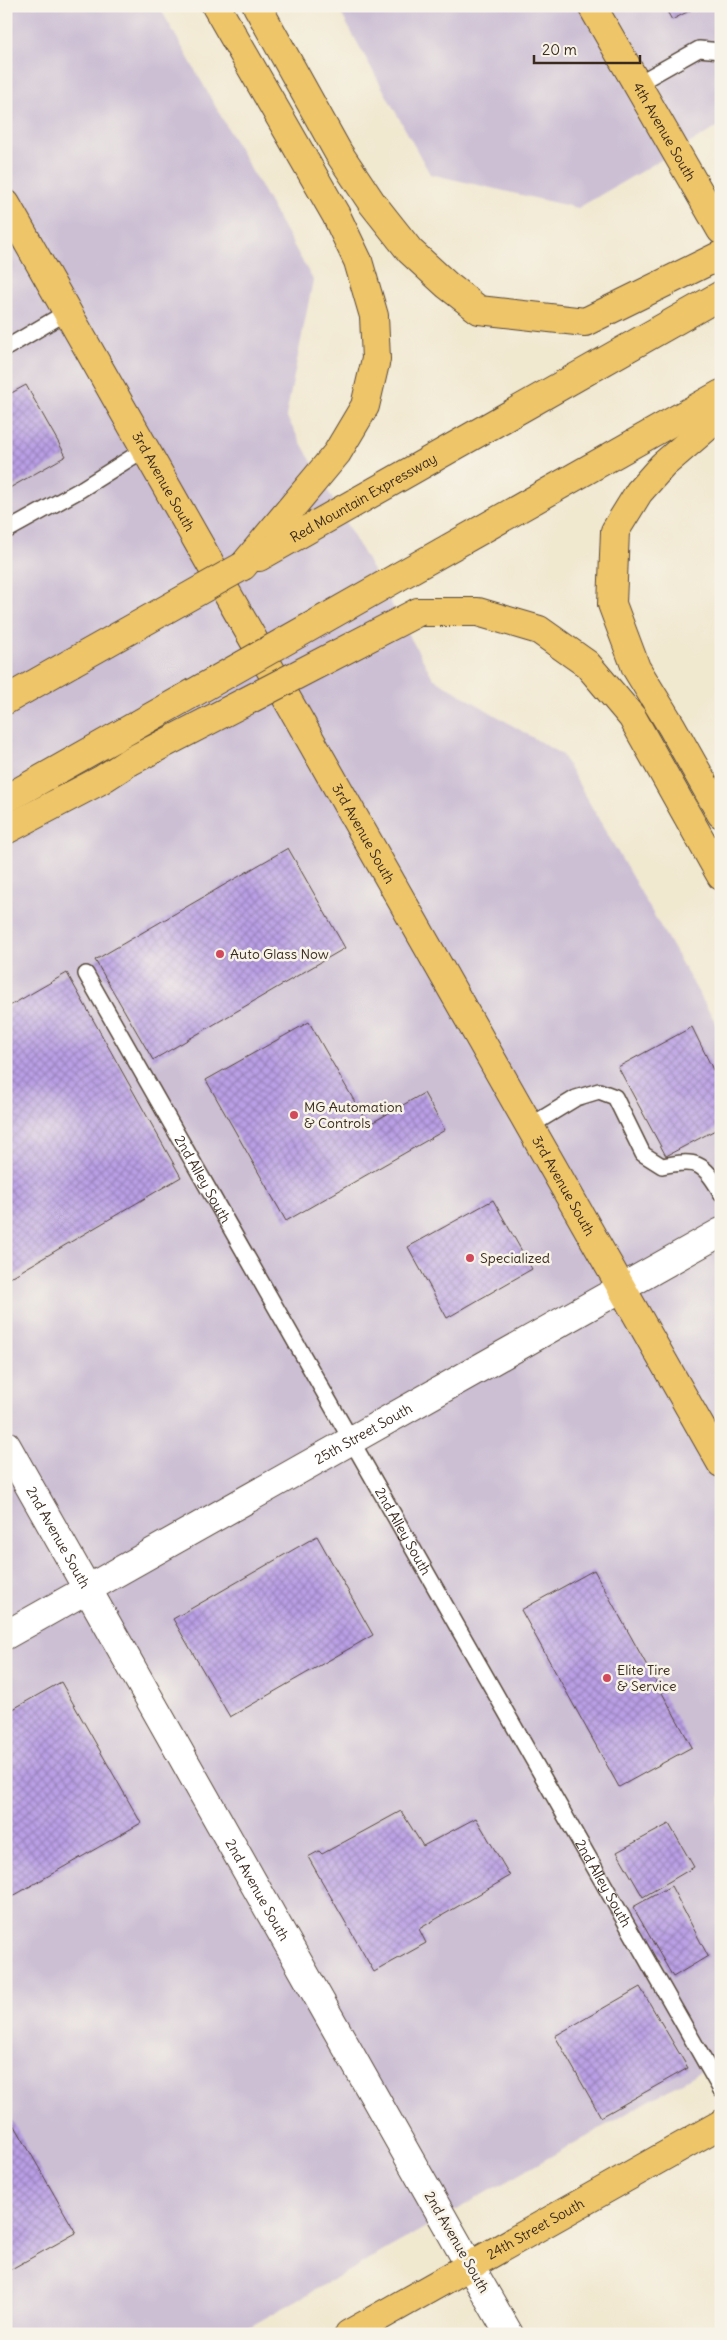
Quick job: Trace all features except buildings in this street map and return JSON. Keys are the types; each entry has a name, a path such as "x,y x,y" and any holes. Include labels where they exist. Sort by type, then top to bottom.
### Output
{"main road":[{"path":"216,6 336,215 358,261 374,316 376,359 365,406 337,453 243,566"},
{"path":"257,6 338,152 372,203 410,251 478,310 585,322 721,255"},
{"name":"4th Avenue South","path":"592,6 721,230"},
{"name":"3rd Avenue South","path":"6,204 721,1463"},
{"name":"Red Mountain Expressway","path":"6,700 721,295"},
{"path":"6,799 721,394"},
{"path":"721,415 663,466 639,492 615,531 612,604 636,668 721,814"},
{"path":"6,830 101,780 129,762 418,612 478,612 539,630 587,664 632,717 721,876"},
{"name":"24th Street South","path":"349,2334 721,2124"}],"street":[{"name":"25th Street South","path":"6,1635 620,1287 721,1232"},
{"name":"2nd Avenue South","path":"6,1445 89,1588 509,2334"}],"lane":[{"path":"637,84 699,49 721,51"},
{"path":"6,348 67,312"},
{"path":"6,531 80,490 145,449"},
{"name":"2nd Alley South","path":"86,974 721,2090"},
{"path":"530,1126 576,1098 599,1091 615,1098 643,1154 662,1166 685,1161 704,1168 711,1175 721,1193"}],"shaded area":[{"path":"6,6 159,6 313,280 286,416 433,678 562,755 721,1032 721,2060 237,2334 6,2334"},
{"path":"337,6 721,6 721,125 578,208 430,174"}],"place":[{"name":"Auto Glass Now","path":"220,954"},
{"name":"MG Automation & Controls","path":"294,1115"},
{"name":"Specialized","path":"470,1258"},
{"name":"Elite Tire & Service","path":"607,1678"}]}
